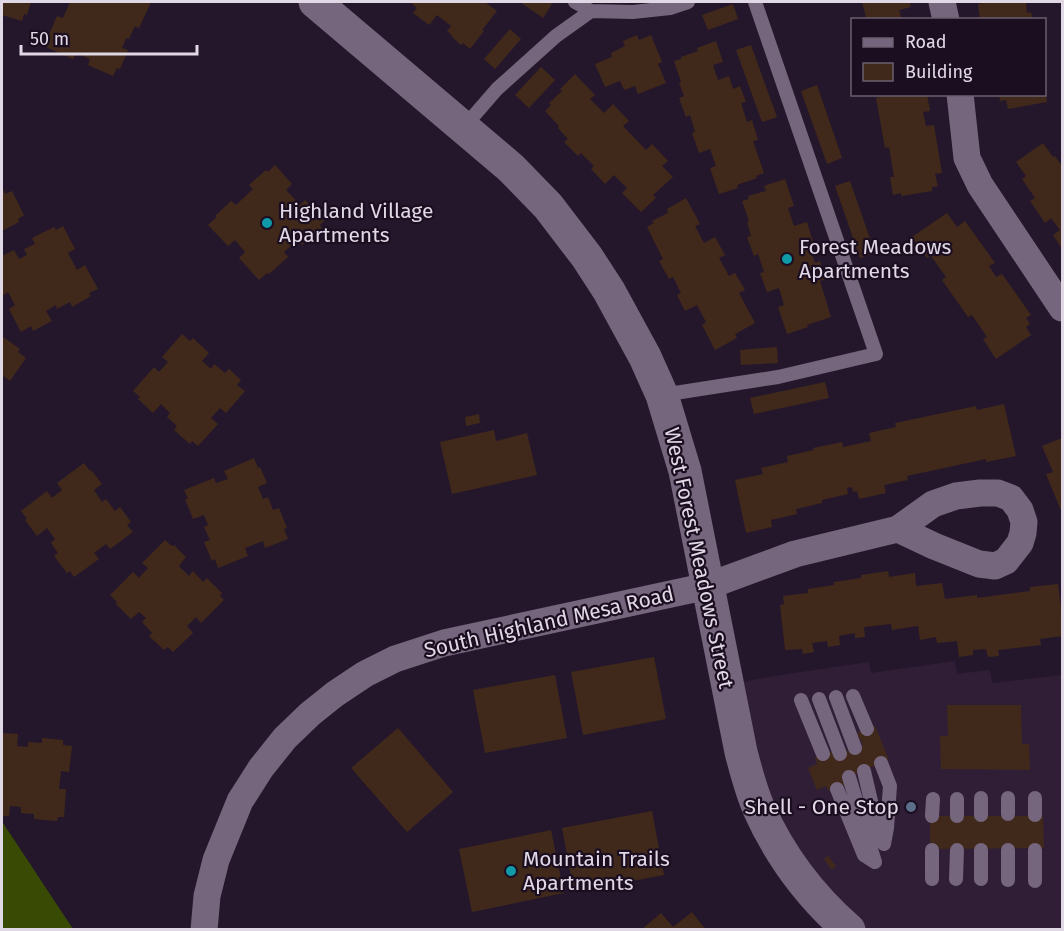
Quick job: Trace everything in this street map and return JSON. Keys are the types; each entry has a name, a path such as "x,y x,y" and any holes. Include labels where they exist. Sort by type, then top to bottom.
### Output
{"street":[{"name":"West Forest Meadows Street","path":"315,2 511,168 548,206 587,257 628,324 662,395 685,471 741,752 759,809 786,859 805,885 849,930"},
{"path":"942,2 946,18"},
{"path":"960,96 967,158 980,185 1062,308"},
{"name":"South Highland Mesa Road","path":"204,930 207,896 216,860 240,801 261,768 285,738 335,694 365,674 395,659 444,643 708,586 795,554 898,529"}],"lane":[{"path":"575,2 591,11 633,12 670,8 688,2"},
{"path":"662,395 778,377 876,354 755,2"},
{"path":"464,127 505,81 556,36 591,11"},
{"path":"853,696 867,729"},
{"path":"836,697 855,748"},
{"path":"819,699 840,754"},
{"path":"801,700 823,754"},
{"path":"864,771 878,831 884,844 890,786 881,763"},
{"path":"837,789 864,855 875,862 849,777"},
{"path":"981,798 981,815"},
{"path":"1008,798 1008,814"},
{"path":"1035,798 1035,815"},
{"path":"932,816 933,799"},
{"path":"957,799 957,816"},
{"path":"932,850 932,879"},
{"path":"956,879 957,850"},
{"path":"981,850 981,879"},
{"path":"1008,850 1008,880"},
{"path":"1035,850 1035,881"}],"shaded area":[{"name":"Shell - One Stop","path":"955,661 957,674 990,670 992,683 1062,675 1062,929 850,929 792,869 727,685 869,662 871,673"}],"green space":[{"path":"3,823 73,929 2,929"}],"building":[{"path":"2,2 31,2 27,15 24,14 22,21 2,15"},
{"path":"70,2 151,2 139,28 135,26 129,39 126,38 122,48 128,50 120,69 117,68 113,76 88,65 90,59 76,53 73,59 46,47 57,16 63,18"},
{"path":"410,2 485,2 497,11 470,49 451,36 447,31 451,26 437,15 429,25 413,13 417,8"},
{"path":"520,2 548,2 552,4 543,18"},
{"path":"862,2 910,2 911,7 899,10 901,18 863,18 866,17"},
{"path":"1026,2 1027,13 1031,12 1032,18 980,18 978,4"},
{"path":"733,4 738,19 708,30 702,15"},
{"path":"510,29 521,39 495,69 484,59"},
{"path":"637,35 639,40 651,35 662,62 658,64 666,83 638,94 635,86 624,90 620,81 605,87 595,64 612,57 611,53 625,46 623,41"},
{"path":"716,41 723,62 713,65 718,80 729,76 733,89 740,86 746,102 741,103 747,122 752,120 758,140 753,141 764,173 737,185 738,188 719,194 710,168 716,166 710,149 699,153 692,133 695,132 690,115 686,117 679,98 684,96 674,61 698,51 697,48"},
{"path":"751,45 777,117 762,122 736,50"},
{"path":"541,67 555,80 529,108 515,95"},
{"path":"575,74 595,95 590,99 604,113 613,104 629,121 623,126 646,150 652,144 668,161 662,166 673,177 653,195 656,198 641,212 622,193 627,188 614,175 605,184 591,169 594,166 581,153 578,156 564,142 568,139 545,111 551,105 549,103 562,91 560,89"},
{"path":"817,85 842,158 827,164 801,91"},
{"path":"1046,94 1047,102 1008,109 1006,100 1000,101 999,96 1046,96"},
{"path":"927,96 930,111 923,112 926,126 934,125 942,173 935,174 938,186 932,187 932,191 901,196 901,193 893,195 890,177 894,177 889,147 885,148 876,98"},
{"path":"1043,143 1062,166 1062,249 1053,235 1060,230 1051,218 1045,223 1030,201 1035,198 1022,179 1026,176 1016,162"},
{"name":"Highland Village Apartments","path":"275,165 292,184 286,190 300,205 305,200 324,221 320,225 322,228 302,245 297,240 284,252 288,257 259,280 239,258 245,252 235,240 228,246 208,225 231,201 236,205 253,189 249,185"},
{"name":"Forest Meadows Apartments","path":"785,179 794,206 788,208 794,226 807,222 813,242 808,243 815,263 820,261 826,279 820,281 831,317 787,334 778,307 784,305 779,288 767,292 760,273 764,272 758,254 754,256 747,237 751,236 747,222 749,221 742,201 749,199 748,196 766,191 764,186"},
{"path":"850,181 875,253 860,258 835,186"},
{"path":"2,186 5,194 12,191 24,215 18,219 19,222 2,231"},
{"name":"Forest Meadows Apartments","path":"686,198 700,224 695,226 704,243 715,237 725,255 719,258 729,276 735,273 745,290 739,293 755,323 735,334 737,338 715,350 702,325 706,322 697,305 685,311 677,295 681,293 673,277 669,279 659,261 663,259 647,227 654,223 652,221 668,213 667,209"},
{"path":"947,213 957,227 965,221 995,263 989,266 996,277 1002,274 1031,315 1026,318 1030,324 1026,327 1031,335 996,359 983,339 987,337 972,315 968,317 942,280 946,277 931,256 927,258 912,237"},
{"path":"63,226 75,249 68,253 77,270 85,265 98,289 89,293 91,296 72,307 70,302 57,309 56,305 46,311 52,321 33,331 31,326 21,332 9,309 15,305 8,292 2,296 2,256 14,250 19,259 27,255 24,249 35,244 32,238 54,227 56,230"},
{"path":"182,334 190,341 193,338 209,353 202,361 211,369 214,364 225,373 229,369 241,380 237,385 245,391 226,413 220,408 211,418 218,424 198,446 192,441 190,444 174,430 177,426 167,417 170,413 161,404 153,413 133,391 154,367 159,372 168,362 162,357"},
{"path":"3,337 20,349 18,352 26,358 10,381 2,375"},
{"path":"777,347 778,363 741,365 740,350"},
{"path":"825,382 829,398 754,414 750,398"},
{"path":"1004,404 1016,456 986,462 986,459 907,476 908,480 884,485 886,493 859,499 857,491 853,492 852,487 847,488 848,494 796,509 797,514 771,520 772,527 746,533 735,480 763,474 761,468 788,462 787,456 814,450 813,448 842,442 843,447 871,441 869,433 896,427 895,423 976,406 977,410"},
{"path":"479,414 480,423 466,426 465,417"},
{"path":"494,430 496,441 527,433 537,475 452,494 440,442"},
{"path":"1062,438 1062,513 1046,474 1053,472 1042,446"},
{"path":"254,458 267,483 258,487 263,499 268,497 273,510 279,508 287,528 284,529 288,539 265,548 263,541 245,548 248,556 218,568 215,559 212,561 204,542 210,540 204,527 208,525 204,515 193,519 184,490 214,478 216,483 228,479 224,471"},
{"path":"84,463 102,484 94,490 102,502 106,499 115,511 120,507 131,522 127,525 133,532 110,549 106,544 94,553 99,559 74,577 70,571 67,573 54,556 58,553 51,543 55,539 47,528 37,536 21,511 47,491 52,498 62,490 57,483"},
{"path":"165,540 186,557 179,566 189,576 193,571 203,582 207,578 222,593 220,596 224,600 201,623 196,617 187,626 193,633 173,652 168,647 164,650 149,636 152,633 142,622 146,618 139,612 131,619 110,595 133,572 139,578 148,568 142,563"},
{"path":"888,571 889,577 915,573 916,586 942,583 945,599 977,595 977,598 1030,591 1030,587 1058,584 1062,636 1040,639 1041,645 998,650 999,656 988,657 986,649 973,650 973,655 959,657 957,641 937,643 936,637 920,640 918,626 892,630 891,624 864,627 865,637 855,638 855,633 839,636 840,645 828,647 827,641 812,643 814,652 803,654 802,649 785,650 780,605 784,604 783,596 808,593 808,589 861,578 861,575"},
{"path":"654,657 666,719 583,735 571,672"},
{"path":"555,675 567,738 485,753 473,690"},
{"path":"947,705 1021,705 1022,744 1029,744 1030,770 941,769 940,736 948,736"},
{"path":"875,726 889,760 842,779 845,785 829,791 826,786 817,790 808,768 817,764 815,758 832,751 834,756 863,745 857,733"},
{"path":"398,728 453,792 407,832 351,768"},
{"path":"2,733 18,734 17,746 28,747 28,742 42,743 42,738 63,740 63,745 72,746 69,772 61,771 59,789 66,789 64,817 58,817 57,821 34,819 34,814 21,813 21,807 10,806 9,816 2,816"},
{"name":"Mountain Trails Apartments","path":"652,811 664,875 574,892 562,828"},
{"path":"930,816 1043,816 1044,848 930,849"},
{"name":"Mountain Trails Apartments","path":"551,830 564,893 472,912 459,849"},
{"path":"828,856 836,866 832,870 824,859"},
{"name":"Mountain Trails Apartments","path":"692,912 706,930 641,930 661,913 673,927"}],"place":[{"name":"Highland Village Apartments","path":"267,223"},
{"name":"Forest Meadows Apartments","path":"787,259"},
{"name":"Shell - One Stop","path":"911,807"},
{"name":"Mountain Trails Apartments","path":"511,871"}]}
